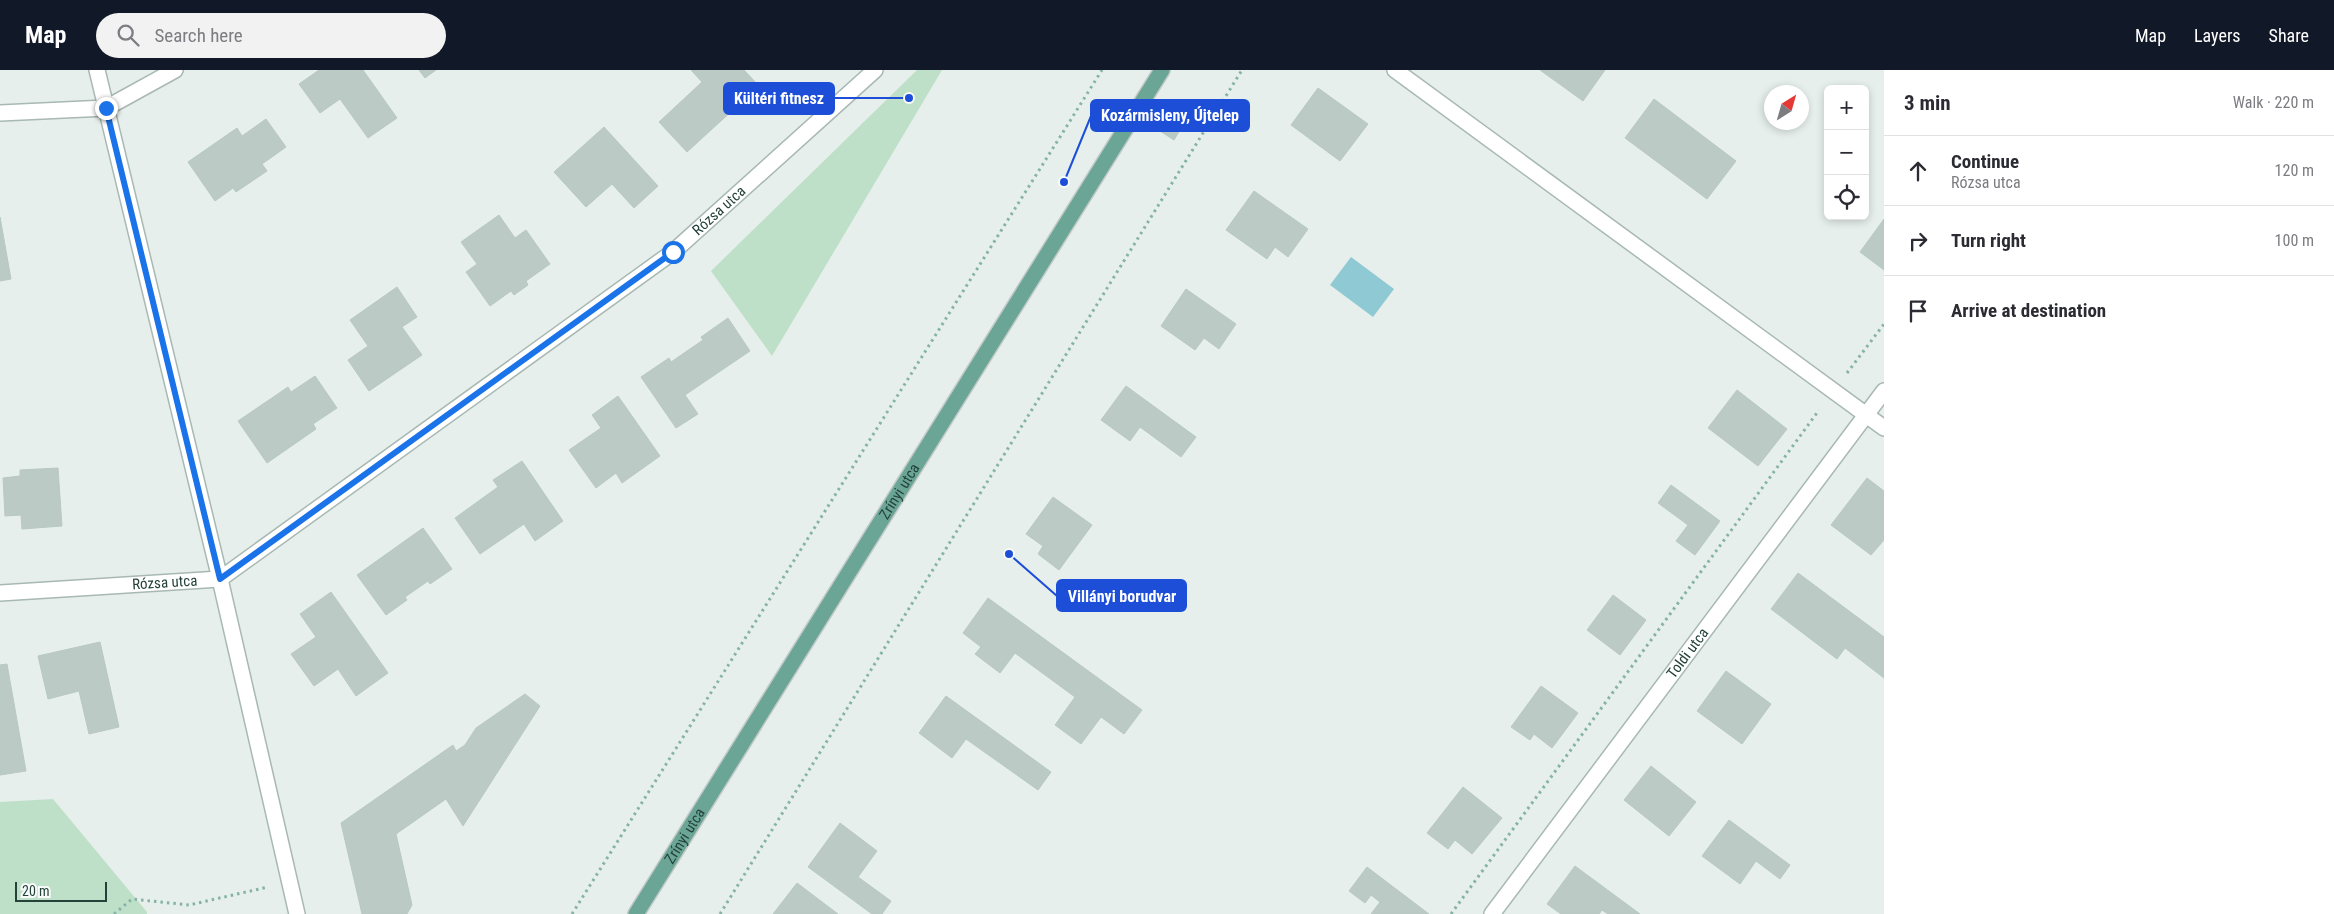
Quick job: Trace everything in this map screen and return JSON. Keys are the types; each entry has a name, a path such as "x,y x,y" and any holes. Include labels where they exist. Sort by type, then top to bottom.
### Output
{"main road":[{"name":"Zrínyi utca","path":"636,914 1162,70"}],"street":[{"path":"97,70 220,579 297,914"},
{"path":"0,113 106,108 175,70"},
{"name":"Rózsa utca","path":"0,592 220,579 673,252 875,70"},
{"path":"1395,70 1884,428"},
{"name":"Toldi utca","path":"1492,914 1884,391"}],"path":[{"path":"572,914 1102,70"},
{"path":"720,914 1242,70"},
{"path":"1451,914 1884,324"},
{"path":"114,914 132,899 189,905 291,882"}],"green space":[{"path":"917,70 942,70 772,356 711,271"},
{"path":"53,799 147,914 0,914 0,802"}],"water":[{"path":"1351,257 1394,289 1373,317 1330,285"}],"building":[{"path":"319,70 363,70 397,118 368,138 340,99 320,113 299,84"},
{"path":"419,70 436,70 425,78"},
{"path":"691,70 744,70 759,86 687,152 659,122 702,82"},
{"path":"1540,70 1605,70 1583,101"},
{"path":"1318,88 1368,124 1340,161 1291,125"},
{"path":"1654,99 1736,161 1707,199 1625,138"},
{"path":"1177,107 1189,115 1174,140 1160,131"},
{"path":"266,119 286,147 262,164 267,171 236,192 233,188 215,201 188,162 237,128 242,136"},
{"path":"604,127 658,186 634,208 612,184 586,207 554,172"},
{"path":"1254,191 1308,229 1288,257 1275,247 1267,259 1226,230"},
{"path":"499,215 515,238 526,230 550,264 526,281 528,285 514,295 511,291 490,306 466,272 477,264 461,242"},
{"path":"0,217 11,279 0,281"},
{"path":"1884,219 1884,270 1860,252"},
{"path":"397,287 417,317 402,327 422,355 369,391 348,360 368,346 350,320"},
{"path":"1186,289 1236,324 1219,349 1204,338 1195,350 1161,326"},
{"path":"728,318 750,351 685,395 698,414 676,428 641,377 669,358 671,362 703,340 701,337"},
{"path":"315,376 337,408 313,424 316,429 267,463 238,421 288,387 291,392"},
{"path":"1126,386 1196,437 1181,457 1140,427 1130,441 1101,420"},
{"path":"1737,390 1787,429 1758,466 1708,428"},
{"path":"618,396 660,456 622,483 616,473 596,488 569,450 601,428 592,415"},
{"path":"522,461 563,521 535,541 524,524 480,554 455,518 498,487 493,480"},
{"path":"58,468 62,526 22,529 21,515 5,516 3,478 20,476 20,470"},
{"path":"1867,478 1884,491 1884,540 1871,555 1831,525"},
{"path":"1671,485 1720,521 1695,555 1676,541 1688,525 1658,503"},
{"path":"1053,497 1092,525 1059,570 1038,554 1043,546 1026,534"},
{"path":"423,528 452,569 430,584 428,581 405,597 407,600 386,615 357,575"},
{"path":"1798,573 1884,637 1884,678 1845,648 1837,659 1771,609"},
{"path":"331,592 388,673 356,696 338,669 314,686 291,654 316,637 300,614"},
{"path":"1613,595 1646,620 1620,655 1587,630"},
{"path":"988,598 1142,710 1124,734 1101,717 1081,744 1055,725 1075,697 1015,653 1000,673 975,654 981,647 963,633"},
{"path":"100,642 119,727 89,734 79,691 48,699 38,656"},
{"path":"7,664 26,771 0,775 0,665"},
{"path":"1726,671 1771,704 1742,744 1697,711"},
{"path":"1541,686 1578,713 1552,748 1534,734 1530,740 1511,727"},
{"path":"525,694 540,706 463,826 446,799 396,834 412,905 407,914 362,914 341,823 453,745 456,751 465,745 476,728"},
{"path":"946,696 1051,772 1038,790 966,739 952,758 919,733"},
{"path":"1651,766 1696,802 1669,836 1624,800"},
{"path":"1463,787 1502,818 1472,854 1455,840 1448,849 1427,833"},
{"path":"1729,820 1790,865 1780,879 1756,861 1740,884 1702,856"},
{"path":"840,823 877,851 858,877 891,901 882,914 872,914 808,867"},
{"path":"1575,866 1640,914 1608,914 1602,910 1599,914 1561,914 1547,904"},
{"path":"1367,867 1429,914 1371,914 1380,902 1371,895 1365,903 1349,891"},
{"path":"797,883 838,914 773,914"}],"place":[{"name":"Kültéri fitnesz","path":"909,98"},
{"name":"Kozármisleny, Újtelep","path":"1064,182"},
{"name":"Villányi borudvar","path":"1009,554"}],"route":[{"path":"106,108 220,579 673,252"}]}
